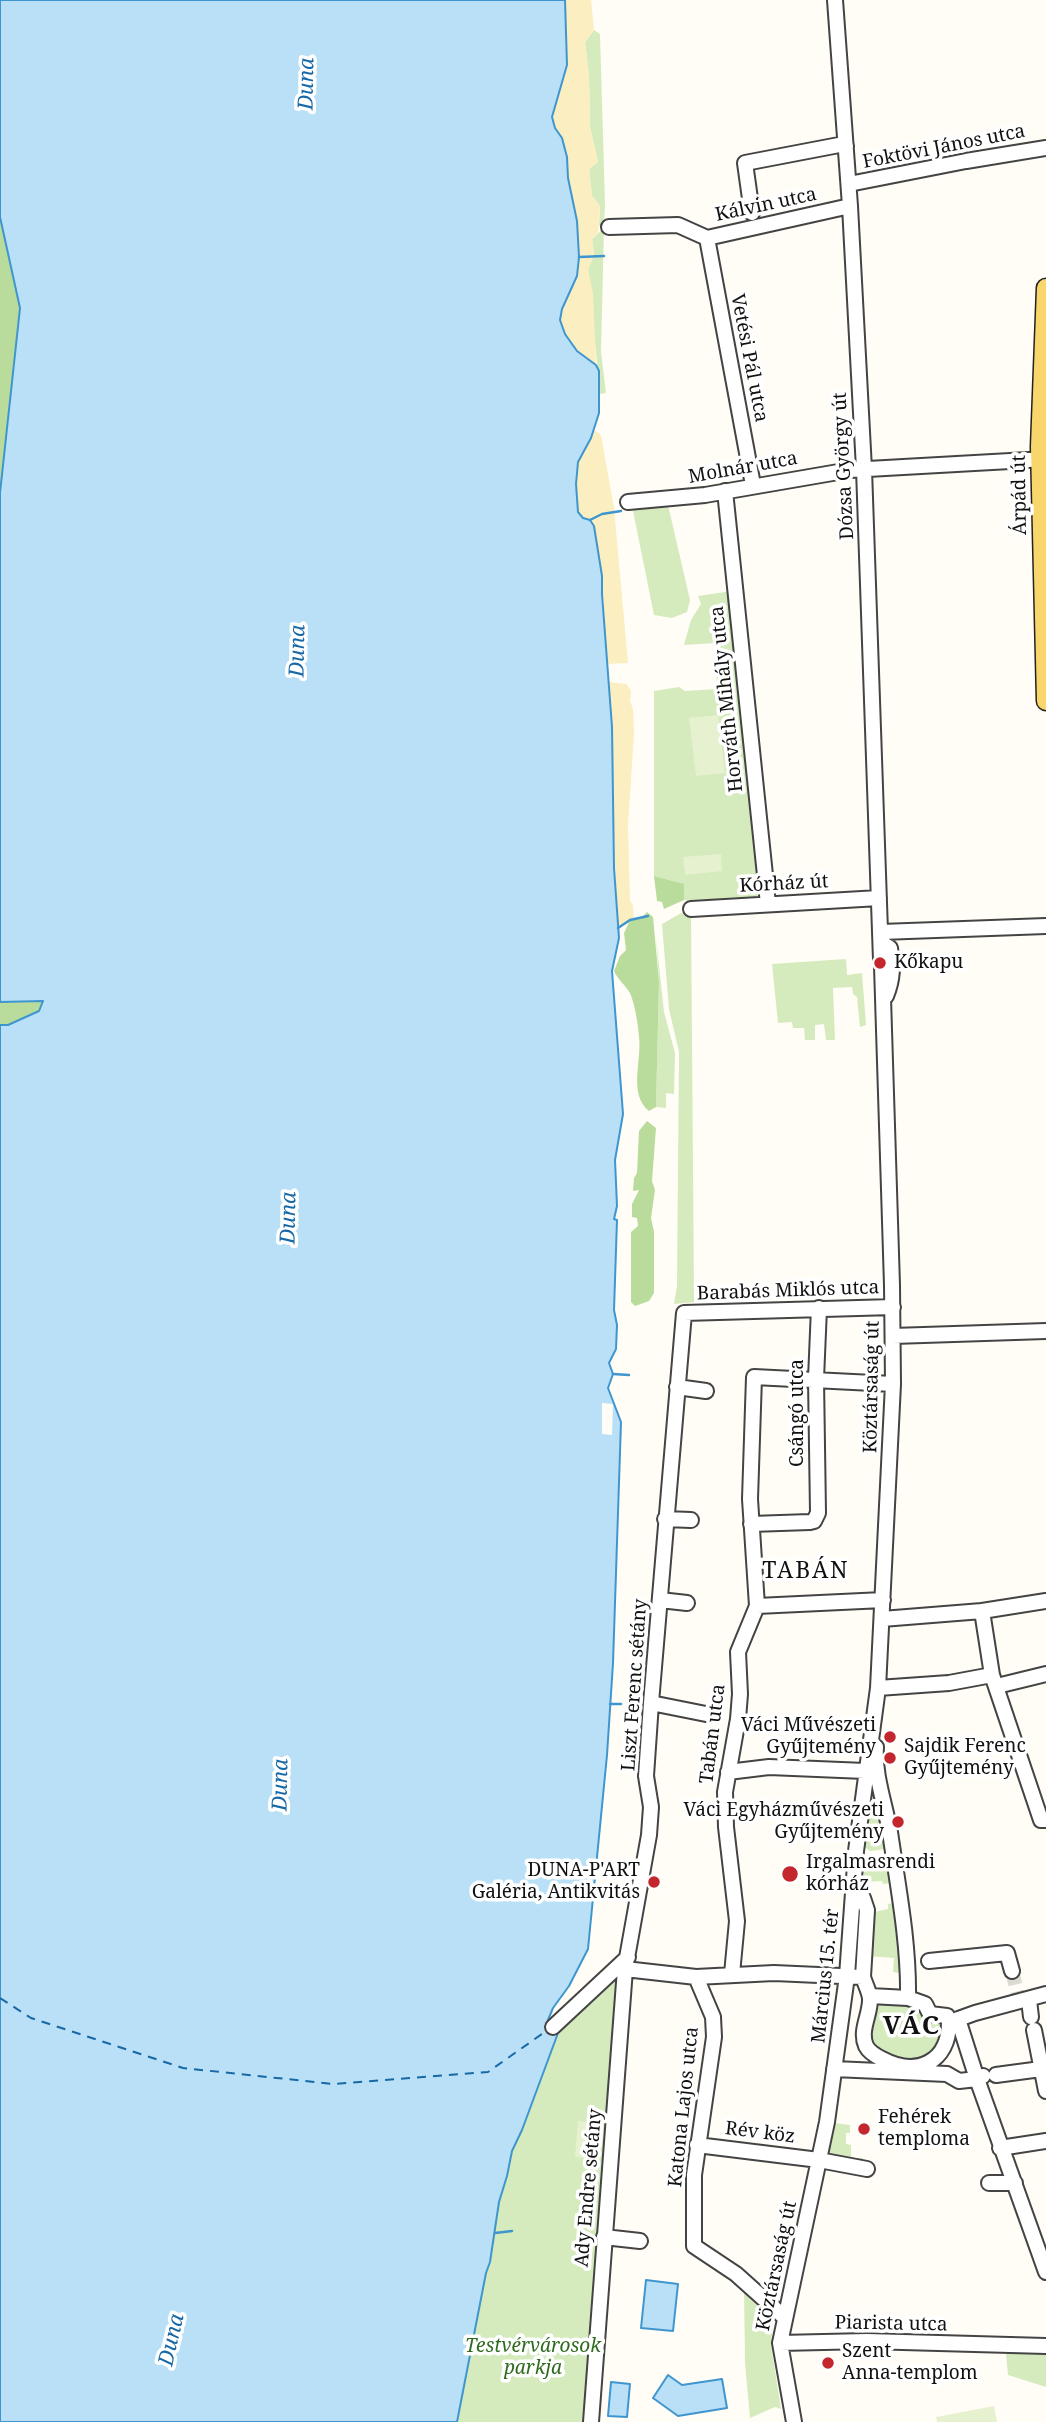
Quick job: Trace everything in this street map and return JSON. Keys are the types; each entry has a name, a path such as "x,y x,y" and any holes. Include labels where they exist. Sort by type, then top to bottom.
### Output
{"main road":[{"name":"Árpád út","path":"1046,288 1043,459 1046,701"}],"street":[{"name":"Dózsa György út","path":"835,0 849,184 864,469 881,937"},
{"path":"752,213 745,163 839,145 846,146"},
{"name":"Foktövi János utca","path":"849,184 1046,148"},
{"name":"Kálvin utca","path":"609,228 678,225 707,238 850,206"},
{"name":"Vetési Pál utca","path":"707,238 753,485"},
{"name":"Molnár utca","path":"628,502 671,499 864,469 1043,459"},
{"name":"Horváth Mihály utca","path":"725,491 768,904"},
{"name":"Kórház út","path":"691,909 879,898"},
{"path":"881,937 1046,926"},
{"name":"Köztársaság út","path":"866,1767 885,1688 882,1619 893,1384 881,937"},
{"name":"Köztársaság út","path":"881,937 890,948 892,971 892,979 883,1004"},
{"name":"Barabás Miklós utca","path":"684,1313 893,1307"},
{"name":"Csángó utca","path":"751,1524 810,1522 816,1517 819,1508 816,1379 818,1308"},
{"name":"Liszt Ferenc sétány","path":"626,1963 649,1835 650,1807 646,1776 684,1313"},
{"path":"893,1336 1046,1331"},
{"name":"Tabán utca","path":"732,1974 737,1921 726,1826 725,1792 738,1720 738,1652 757,1606 751,1524 754,1377 816,1379"},
{"path":"816,1379 893,1384"},
{"path":"677,1387 706,1391"},
{"path":"665,1519 691,1520"},
{"path":"660,1600 687,1603"},
{"path":"757,1606 883,1600"},
{"path":"882,1619 1045,1605"},
{"path":"982,1611 994,1681 1041,1821 1046,1820"},
{"path":"889,1646 885,1688 994,1681 1046,1674"},
{"path":"651,1703 706,1714"},
{"path":"728,1772 769,1768 866,1767 890,1834 918,1961 908,1998"},
{"name":"Március 15. tér","path":"819,2160 847,1976 856,1851 866,1767"},
{"path":"854,1897 863,1898 867,1910 863,1977 870,1996 867,2048 874,2055 895,2066 904,2063 923,2067 943,2051 954,2021"},
{"path":"918,1961 1007,1953 1012,1972"},
{"path":"553,2027 626,1963 696,1976 732,1974 863,1977"},
{"name":"Ady Endre sétány","path":"591,2422 626,1963"},
{"name":"Katona Lajos utca","path":"696,1976 713,2017 714,2037 696,2146 693,2186 694,2246 736,2274 784,2317"},
{"path":"954,2021 1046,1994"},
{"path":"870,1996 908,1998 925,2004 929,2015 947,2016 954,2021 985,2076 998,2144 1015,2183 1046,2273"},
{"path":"1022,1999 1033,2024 1046,2091"},
{"name":"Március 15. tér","path":"834,2069 947,2074 959,2081 1041,2069"},
{"path":"998,2144 1046,2141"},
{"name":"Rév köz","path":"696,2146 819,2160 867,2169"},
{"name":"Köztársaság út","path":"794,2422 779,2343 819,2160"},
{"path":"989,2183 1015,2183"},
{"path":"604,2237 640,2241"},
{"name":"Piarista utca","path":"779,2343 867,2341 1046,2346"}],"green space":[{"path":"594,30 600,34 605,204 604,224 599,226 600,206 592,196 589,169 598,162 590,127 585,42"},
{"path":"0,217 20,308 0,493"},
{"path":"604,228 601,352 606,393 600,394 588,269 594,255 592,239"},
{"path":"668,505 690,600 687,612 672,618 654,615 632,506"},
{"path":"732,591 763,898 684,900 683,884 654,876 654,691 679,687 685,691 717,689 715,643 684,645 691,620 701,604 698,596"},
{"path":"718,715 725,773 696,776 689,718"},
{"path":"721,854 722,871 685,875 683,857"},
{"path":"654,876 684,884 684,900 664,909 662,902 657,901"},
{"path":"685,911 691,912 694,1302 674,1304 677,1286 679,1052 669,1009 662,924"},
{"path":"647,912 653,917 659,982 656,1107 649,1111 639,1096 637,1086 639,1037 633,1003 630,993 614,971 620,956 626,950 624,933 630,920 642,917"},
{"path":"656,937 664,1012 675,1053 674,1094 666,1093 666,1108 656,1107 659,982"},
{"path":"846,959 847,975 862,973 866,1025 860,1027 857,997 853,994 852,987 833,988 835,1040 826,1040 824,1024 815,1025 815,1040 805,1040 804,1028 793,1028 792,1022 778,1023 772,964"},
{"path":"43,1000 39,1011 8,1025 0,1025 0,1002"},
{"path":"647,1121 656,1128 652,1181 655,1190 651,1218 654,1232 654,1293 649,1301 635,1306 631,1302 631,1232 638,1226 637,1218 632,1217 632,1204 639,1190 633,1191 637,1173 639,1131"},
{"path":"874,1765 886,1849 870,1851 861,1848"},
{"path":"887,1856 890,1883 864,1882 864,1862 871,1857"},
{"path":"895,1903 906,1974 893,1972 894,1958 867,1956 870,1913 888,1909 888,1904"},
{"name":"Testvérvárosok parkja","path":"620,1964 591,2422 457,2422 490,2262 499,2202 512,2151 522,2130 553,2027"},
{"path":"886,1999 905,2000 941,2017 942,2033 939,2045 931,2053 909,2060 885,2054 876,2047 870,2038 873,2017"},
{"path":"578,2121 593,2122 591,2158 575,2157"},
{"path":"834,2123 850,2125 850,2133 846,2133 846,2144 851,2145 851,2158 863,2158 863,2164 828,2158"},
{"path":"744,2284 756,2290 749,2298 769,2317 773,2314 774,2316 771,2345 781,2409 775,2407 750,2418 745,2363"},
{"path":"1006,2354 1046,2354 1046,2387 1008,2375"},
{"path":"994,2406 997,2422 937,2422 936,2417"}],"sand":[{"path":"565,0 591,0 594,30 585,42 590,127 598,162 589,169 592,196 600,206 598,233 592,239 594,255 588,269 593,293 596,365 577,351 565,334 560,320 577,276 579,257 577,221 568,178 567,157 552,117 567,65"},
{"path":"594,430 601,435 614,508 628,663 607,664 602,576 577,506 576,467"},
{"path":"608,682 626,684 631,691 633,709 628,825 630,901 634,919 618,928 612,744"}],"water":[{"name":"Duna","path":"0,0 565,0 567,65 552,117 567,157 568,178 577,221 579,257 577,276 560,320 565,334 577,351 596,365 599,371 599,413 591,438 578,462 576,484 578,512 594,526 602,576 612,727 614,868 619,938 612,971 623,1114 615,1160 616,1349 609,1363 613,1374 608,1388 621,1422 613,1663 588,1949 548,2020 558,2033 512,2151 499,2202 490,2262 457,2422 0,2422 0,1025 8,1025 39,1011 43,1001 0,1002 0,493 20,308 0,217"},
{"path":"646,2280 678,2284 673,2331 641,2328"},
{"path":"668,2375 682,2385 722,2379 727,2408 678,2416 653,2398"},
{"path":"611,2382 630,2384 627,2417 608,2416"}],"pier":[{"path":"602,1403 613,1404 612,1435 602,1434"}],"waterway":[{"path":"579,257 604,256"},
{"path":"590,520 602,514 621,511"},
{"path":"618,928 630,920 648,916"},
{"path":"613,1374 629,1375"},
{"path":"610,1704 621,1704"},
{"path":"495,2233 512,2231"}],"ferry route":[{"path":"0,1998 31,2018 183,2068 333,2084 488,2072 549,2029"}],"tunnel":[{"path":"1012,1971 1018,1995"}],"place":[{"name":"Kőkapu","path":"880,963"},
{"name":"Váci Művészeti Gyűjtemény","path":"890,1737"},
{"name":"Sajdik Ferenc Gyűjtemény","path":"890,1758"},
{"name":"Váci Egyházművészeti Gyűjtemény","path":"898,1822"},
{"name":"Irgalmasrendi kórház","path":"790,1874"},
{"name":"DUNA-P'ART Galéria, Antikvitás","path":"654,1882"},
{"name":"Fehérek temploma","path":"864,2129"},
{"name":"Szent Anna-templom","path":"828,2363"}],"district":[{"name":"TABÁN","path":"806,1571"},
{"name":"VÁC","path":"912,2027"}]}
